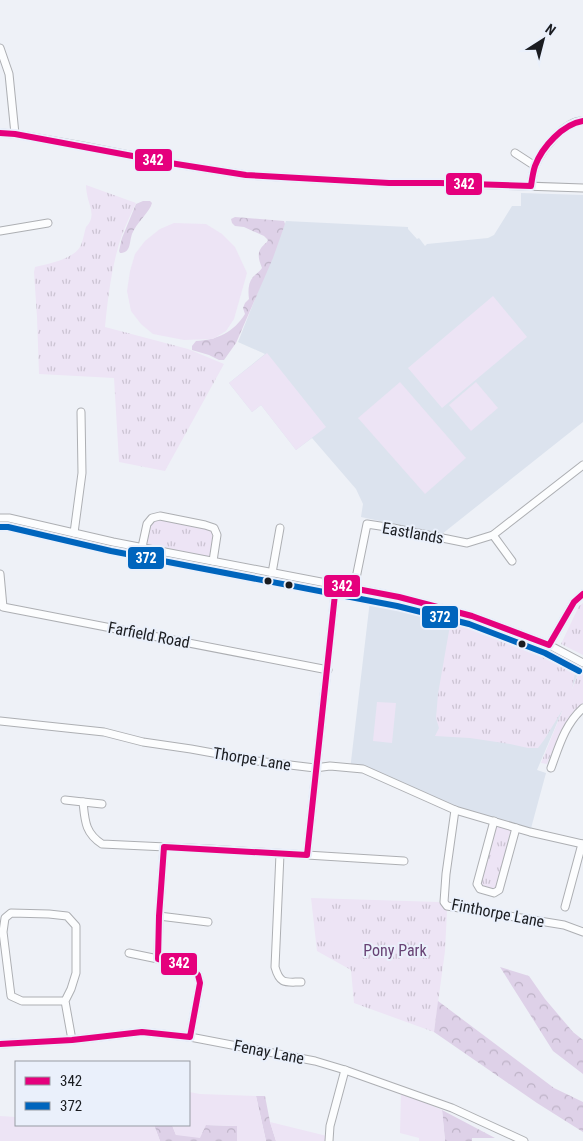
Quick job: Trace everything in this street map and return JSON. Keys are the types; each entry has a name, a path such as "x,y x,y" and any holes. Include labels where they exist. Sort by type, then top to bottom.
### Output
{"street":[{"path":"0,48 9,74 14,134"},
{"path":"531,186 535,166 550,143 561,131 578,121 583,121"},
{"path":"0,133 246,175 389,183 583,188"},
{"path":"515,153 535,166"},
{"path":"0,231 48,223"},
{"path":"74,533 82,473 81,412"},
{"name":"Eastlands","path":"354,588 367,524 468,543 493,535 583,465"},
{"path":"142,547 147,524 152,518 160,516 214,528 217,535 213,561"},
{"path":"0,518 9,518 142,547 354,588 472,616 549,645 583,663"},
{"path":"272,573 280,528"},
{"path":"493,535 512,561"},
{"name":"Farfield Road","path":"0,574 2,606 328,670"},
{"path":"307,855 336,585"},
{"path":"549,645 574,602 583,594"},
{"path":"551,768 563,735 583,708"},
{"name":"Thorpe Lane","path":"0,721 104,732 143,742 257,761 315,768 330,766 363,769 455,810 516,828 583,844"},
{"path":"66,800 102,804"},
{"path":"83,802 87,828 95,840 102,844 404,861"},
{"name":"Finthorpe Lane","path":"455,810 444,902 447,906 564,925 583,932"},
{"path":"494,821 477,884 480,889 494,893 499,890 516,828"},
{"path":"565,907 583,844"},
{"path":"158,959 164,847"},
{"path":"280,854 275,967 283,981 287,983 301,982"},
{"path":"65,1001 22,1002 11,996 3,932 6,918 11,913 67,916 76,926 76,973 65,1001 72,1040"},
{"path":"159,916 208,922"},
{"path":"129,953 191,966 198,975 200,983 190,1036"},
{"name":"Fenay Lane","path":"0,1044 72,1040 142,1032 190,1036 315,1061 345,1070 452,1108 524,1141"},
{"path":"329,1141 330,1126 345,1070"}],"shaded area":[{"path":"521,193 583,195 583,422 442,534 361,517 363,504 356,489 312,438 296,450 261,405 252,412 229,383 265,354 238,342 286,221 408,227 425,246 427,244 488,238 494,235 512,206 521,206"},
{"path":"371,592 472,616 549,645 580,669 537,770 546,773 530,832 455,810 363,769 350,770"}],"green space":[{"path":"86,185 136,203 124,231 113,269 105,327 188,349 224,364 165,471 119,462 114,378 39,374 35,267 66,258 80,247 86,227 91,220"},
{"path":"150,201 152,203 151,206 134,230 128,249 124,253 120,253 122,238 136,204"},
{"path":"235,217 284,221 285,224 273,258 236,343 224,360 219,360 192,350 192,346 196,341 211,339 224,334 241,320 245,314 243,308 249,299 250,282 262,268 259,260 261,248 268,240 264,236 244,227 235,226 231,219"},
{"path":"174,223 206,224 222,234 235,247 247,273 234,319 226,331 213,339 184,340 153,334 141,324 131,311 127,291 135,254 145,241 160,229"},
{"path":"493,296 527,337 442,408 408,368"},
{"path":"267,353 326,427 296,450 261,405 252,412 229,383"},
{"path":"400,382 466,458 425,494 358,418"},
{"path":"476,382 498,408 471,431 449,405"},
{"path":"152,518 214,528 213,561 141,546"},
{"path":"583,603 583,655 561,644 579,606"},
{"path":"452,621 494,635 573,667 575,673 572,689 580,669 583,671 583,703 566,724 547,764 541,763 563,709 538,748 470,738 435,736 439,728 436,718 438,694"},
{"path":"377,702 396,703 392,743 373,741"},
{"path":"494,821 516,828 499,890 494,893 477,884"},
{"name":"Pony Park","path":"311,898 439,902 447,911 445,951 434,1032 354,1003 351,970 317,951"},
{"path":"341,916 366,955 347,967 323,927"},
{"path":"500,967 529,976 545,999 573,1032 583,1040 583,1074 553,1051"},
{"path":"438,1001 554,1088 583,1102 583,1132 537,1103 434,1032"},
{"path":"190,1092 256,1096 266,1141 237,1141 237,1126 206,1125 200,1138 176,1135 172,1126 190,1126"},
{"path":"401,1092 442,1110 445,1141 419,1141 419,1138 400,1133"},
{"path":"256,1096 265,1096 276,1141 266,1141"},
{"path":"442,1110 495,1138 472,1138 472,1141 445,1141"},
{"path":"0,1116 15,1117 15,1126 154,1126 160,1141 0,1141"},
{"path":"270,1122 327,1136 326,1141 276,1141"},
{"path":"206,1125 237,1126 237,1141 160,1141 154,1126 172,1126 176,1135"}],"transit line":[{"name":"342","path":"0,133 15,134 246,175 389,183 531,186 535,166 548,144 568,127 583,121"},
{"name":"372","path":"0,527 8,527 111,551 397,606 469,624 545,653 579,671"},
{"name":"342","path":"0,1044 72,1040 142,1032 190,1037 200,983 198,975 191,966 158,959 164,847 307,855 336,585 399,597 472,616 549,645 574,602 583,594"}]}
